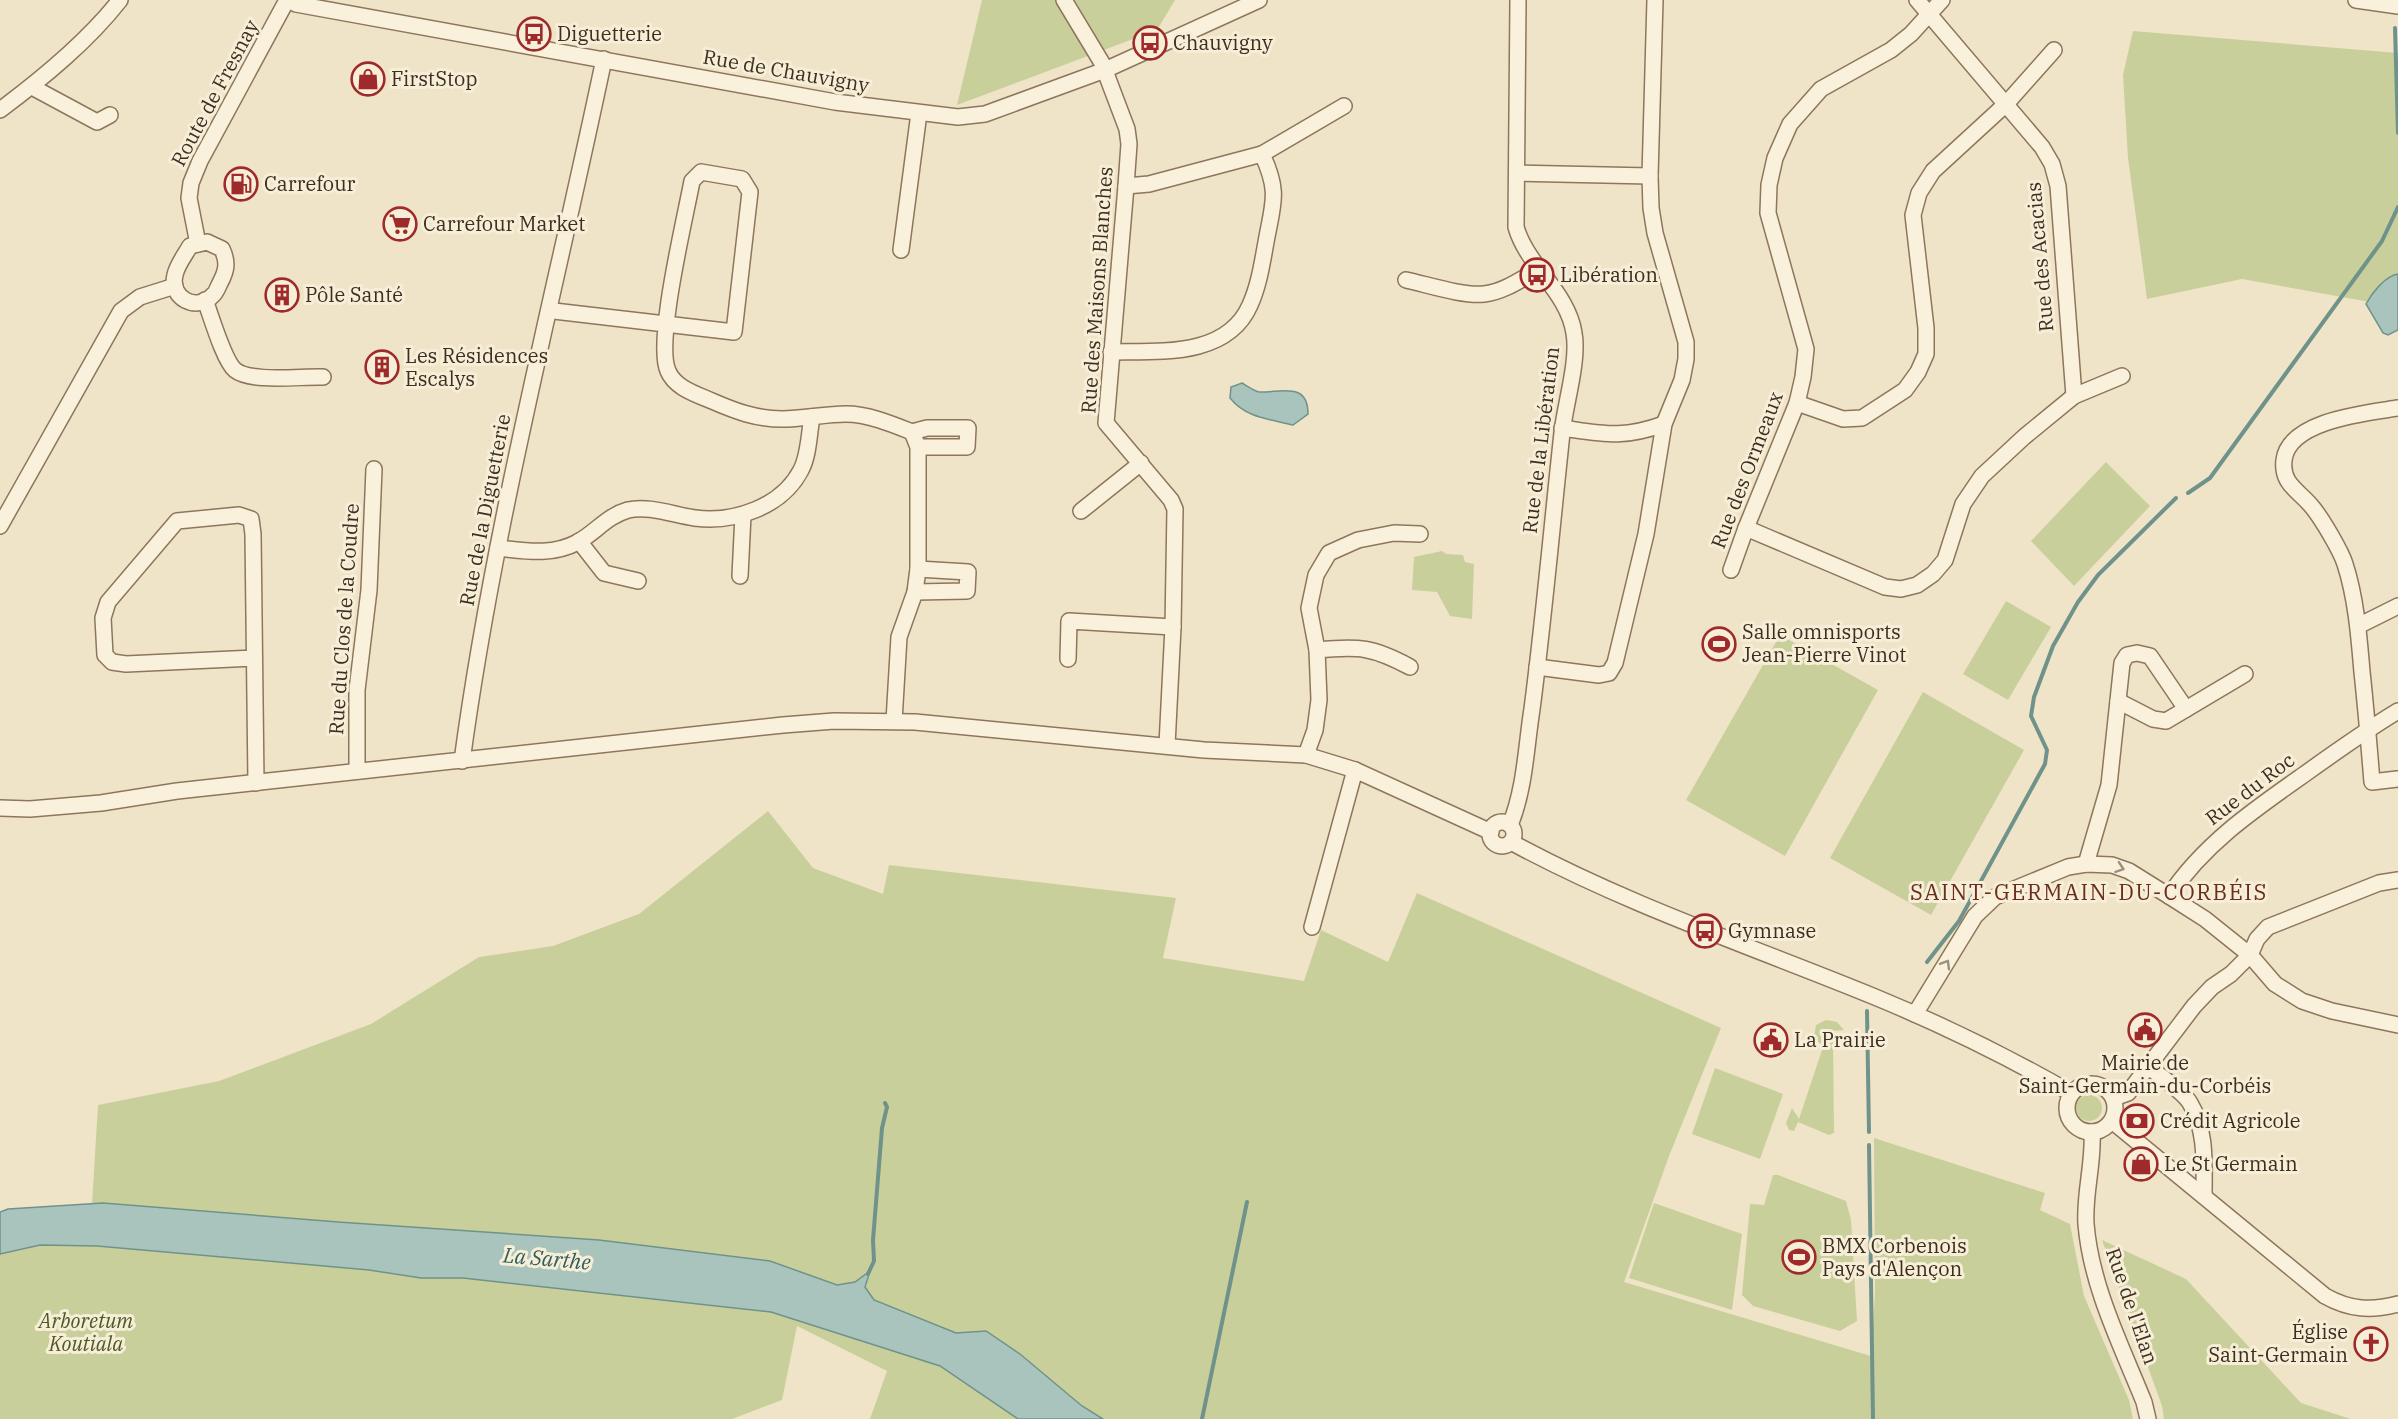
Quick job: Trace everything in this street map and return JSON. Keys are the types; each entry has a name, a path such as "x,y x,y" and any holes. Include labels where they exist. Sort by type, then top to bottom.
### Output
{"street":[{"path":"0,110 32,87 104,21 120,0"},
{"name":"Rue de Chauvigny","path":"288,0 296,4 835,102 958,117 985,114 1105,70 1259,0"},
{"name":"Route de Fresnay","path":"198,244 189,198 191,183 200,161 288,0"},
{"name":"Rue des Maisons Blanches","path":"1064,0 1105,70 1127,129 1129,144 1106,423 1171,500 1175,509 1173,627 1167,745"},
{"name":"Rue de la Libération","path":"1510,825 1520,796 1537,667 1562,428 1574,351 1574,334 1569,316 1520,241 1516,226 1518,0"},
{"path":"1537,667 1599,675 1609,673 1615,663 1646,534 1664,424 1682,380 1686,359 1686,342 1655,233 1650,176 1655,0"},
{"name":"Rue des Acacias","path":"1917,0 2042,147 2052,164 2058,186 2074,396"},
{"name":"Rue des Ormeaux","path":"1731,570 1797,403 1803,377 1806,349 1768,213 1768,185 1776,158 1790,124 1821,90 1891,50 1930,15 1942,0"},
{"path":"2356,0 2398,6"},
{"path":"1797,403 1843,419 1862,418 1905,390 1918,372 1926,354 1926,328 1913,214 1919,193 1933,171 2006,104 2054,50"},
{"name":"Rue de la Diguetterie","path":"462,760 484,618 498,548 604,59"},
{"path":"32,87 97,122 110,115"},
{"path":"1126,186 1149,184 1262,154 1344,106"},
{"path":"901,250 919,113"},
{"path":"1111,352 1183,350 1203,345 1220,337 1236,325 1249,307 1258,285 1274,193 1272,175 1262,154"},
{"path":"549,310 666,324 734,332 750,192 742,179 701,172 692,181 666,324 664,356 669,373 682,387 737,412 782,419 847,414 865,417 915,440 918,569 915,592 899,637 894,721"},
{"path":"1517,173 1650,176"},
{"path":"207,242 222,249 227,265 213,296 196,303 187,302 179,297 174,275 190,246 198,244 207,242"},
{"path":"1406,280 1467,293 1484,294 1502,289 1539,269"},
{"path":"0,526 121,311 140,297 175,286"},
{"path":"205,300 224,353 234,369 248,375 323,377"},
{"path":"1746,528 1885,587 1901,589 1917,585 1933,574 1945,560 1963,504 1982,476 2024,437 2074,396 2121,376"},
{"path":"2397,779 2372,782 2358,626 2345,562 2313,507 2299,496 2285,479 2284,459 2291,442 2313,428 2342,418 2398,408"},
{"path":"498,548 544,553 560,550 579,541 613,516 630,510 646,509 698,518 742,515 767,504 789,487 802,469 812,417"},
{"path":"1562,428 1617,435 1638,433 1664,424"},
{"path":"1081,511 1141,463"},
{"name":"Rue du Clos de la Coudre","path":"357,771 358,681 369,590 374,469"},
{"path":"254,658 126,664 112,662 105,655 103,618 108,602 177,521 239,515 250,519 253,534 256,783"},
{"path":"740,576 742,515"},
{"path":"1306,755 1318,715 1317,650 1309,608 1316,575 1329,553 1358,540 1394,533 1420,534"},
{"path":"579,541 604,573 638,581"},
{"path":"915,592 967,591 968,572 918,569"},
{"path":"2358,626 2398,606"},
{"path":"1068,659 1069,621 1173,627"},
{"path":"1317,650 1368,648 1410,667"},
{"path":"2086,864 2109,785 2122,663 2127,655 2137,653 2150,656 2186,709"},
{"path":"2118,701 2153,719 2166,721 2245,674"},
{"name":"Rue du Roc","path":"2169,896 2214,842 2248,814 2367,729 2398,711"},
{"path":"0,808 30,809 101,803 177,791 783,725 834,721 894,721 1204,750 1306,755 1355,770 1491,832"},
{"path":"1312,927 1355,770"},
{"path":"1498,823 1510,825 1514,835 1511,843 1504,846 1497,845 1492,839 1491,832 1498,823"},
{"path":"1511,843 1633,902 1915,1014 1995,1050 2071,1093"},
{"path":"1915,1014 1975,916 1995,897 2068,867 2086,864 2112,865 2129,871 2169,896 2205,919 2250,955 2276,984 2302,1001 2332,1011 2398,1025"},
{"path":"2114,1098 2128,1093 2194,1006 2212,987 2231,974 2250,955 2257,939 2268,927 2379,884 2398,880"},
{"path":"2148,1066 2189,1102 2199,1124 2203,1148 2204,1196"},
{"path":"2094,1083 2103,1086 2114,1098 2116,1110 2112,1120 2104,1129 2092,1132 2082,1131 2074,1125 2068,1115 2067,1104 2071,1093 2078,1087 2094,1083"},
{"path":"2112,1120 2325,1296 2356,1309 2380,1308 2398,1304"},
{"name":"Rue de l'Elan","path":"2092,1132 2093,1160 2086,1221 2090,1254 2103,1300 2144,1402 2148,1419"}],"green space":[{"path":"982,0 1175,0 1157,30 957,105"},
{"path":"2133,31 2398,53 2398,307 2242,279 2147,299 2128,158 2123,75"},
{"path":"2106,462 2150,506 2074,586 2031,541"},
{"path":"1442,551 1446,554 1463,555 1465,562 1474,564 1472,619 1450,616 1437,592 1412,590 1414,557"},
{"path":"2006,601 2051,627 2008,700 1963,674"},
{"path":"1780,635 1878,690 1785,856 1686,800"},
{"path":"1923,692 2024,750 1931,915 1830,858"},
{"name":"Arboretum Koutiala","path":"768,811 813,868 883,894 889,865 1176,898 1163,958 1304,981 1321,930 1388,962 1417,893 1721,1028 1669,1156 1624,1282 1871,1356 1875,1294 1874,1138 2045,1193 2040,1210 2070,1224 2084,1296 2129,1400 2133,1419 870,1419 887,1371 797,1326 782,1400 732,1419 0,1419 0,1254 40,1245 97,1246 369,1270 421,1278 434,1229 92,1204 98,1105 219,1081 371,1024 479,957 553,946 639,914"},
{"path":"1826,1020 1837,1022 1844,1030 1833,1031 1834,1133 1829,1135 1798,1122 1794,1131 1789,1130 1786,1123 1792,1108 1799,1119 1823,1047 1814,1037 1816,1025"},
{"path":"1715,1068 1783,1094 1760,1159 1692,1134"},
{"path":"2089,1095 2098,1099 2102,1108 2098,1117 2089,1121 2080,1117 2076,1108 2080,1099"},
{"name":"BMX Corbenois Pays d'Alençon","path":"1773,1175 1846,1201 1851,1220 1857,1321 1840,1331 1753,1306 1742,1295 1750,1204 1764,1205"},
{"path":"1654,1203 1742,1234 1732,1310 1629,1278"},
{"path":"2102,1240 2186,1279 2301,1403 2351,1419 2164,1419 2162,1406"}],"water":[{"path":"2398,274 2398,330 2388,335 2383,333 2366,304 2384,281"},
{"path":"1242,383 1259,392 1291,391 1298,393 1307,404 1308,414 1293,425 1251,414 1236,405 1230,398 1231,387"},
{"name":"La Sarthe","path":"103,1203 599,1240 770,1261 837,1285 855,1282 870,1271 865,1287 874,1300 956,1333 986,1331 1020,1354 1082,1406 1103,1419 1018,1419 940,1366 771,1312 463,1278 421,1278 369,1270 97,1246 40,1245 0,1254 0,1212 8,1209"}],"waterway":[{"path":"2395,28 2398,133"},
{"path":"2188,493 2210,478 2382,241 2398,207"},
{"path":"1927,962 1959,921 2045,764 2047,750 2031,716 2034,697 2053,646 2078,602 2098,575 2176,498"},
{"path":"1867,1011 1869,1132"},
{"path":"868,1274 874,1261 873,1240 882,1128 887,1107 885,1103"},
{"path":"1869,1145 1873,1419"},
{"path":"1202,1419 1247,1202"}],"place":[{"name":"Diguetterie","path":"534,34"},
{"name":"Chauvigny","path":"1150,43"},
{"name":"FirstStop","path":"368,79"},
{"name":"Carrefour","path":"241,184"},
{"name":"Carrefour Market","path":"400,224"},
{"name":"Libération","path":"1537,275"},
{"name":"Pôle Santé","path":"282,295"},
{"name":"Les Résidences Escalys","path":"382,367"},
{"name":"Salle omnisports Jean-Pierre Vinot","path":"1719,644"},
{"name":"Gymnase","path":"1705,931"},
{"name":"Mairie de Saint-Germain-du-Corbéis","path":"2145,1030"},
{"name":"La Prairie","path":"1771,1040"},
{"name":"Crédit Agricole","path":"2137,1121"},
{"name":"Le St Germain","path":"2141,1164"},
{"name":"BMX Corbenois Pays d'Alençon","path":"1799,1257"},
{"name":"Église Saint-Germain","path":"2371,1344"}],"district":[{"name":"SAINT-GERMAIN-DU-CORBÉIS","path":"2089,892"}]}
